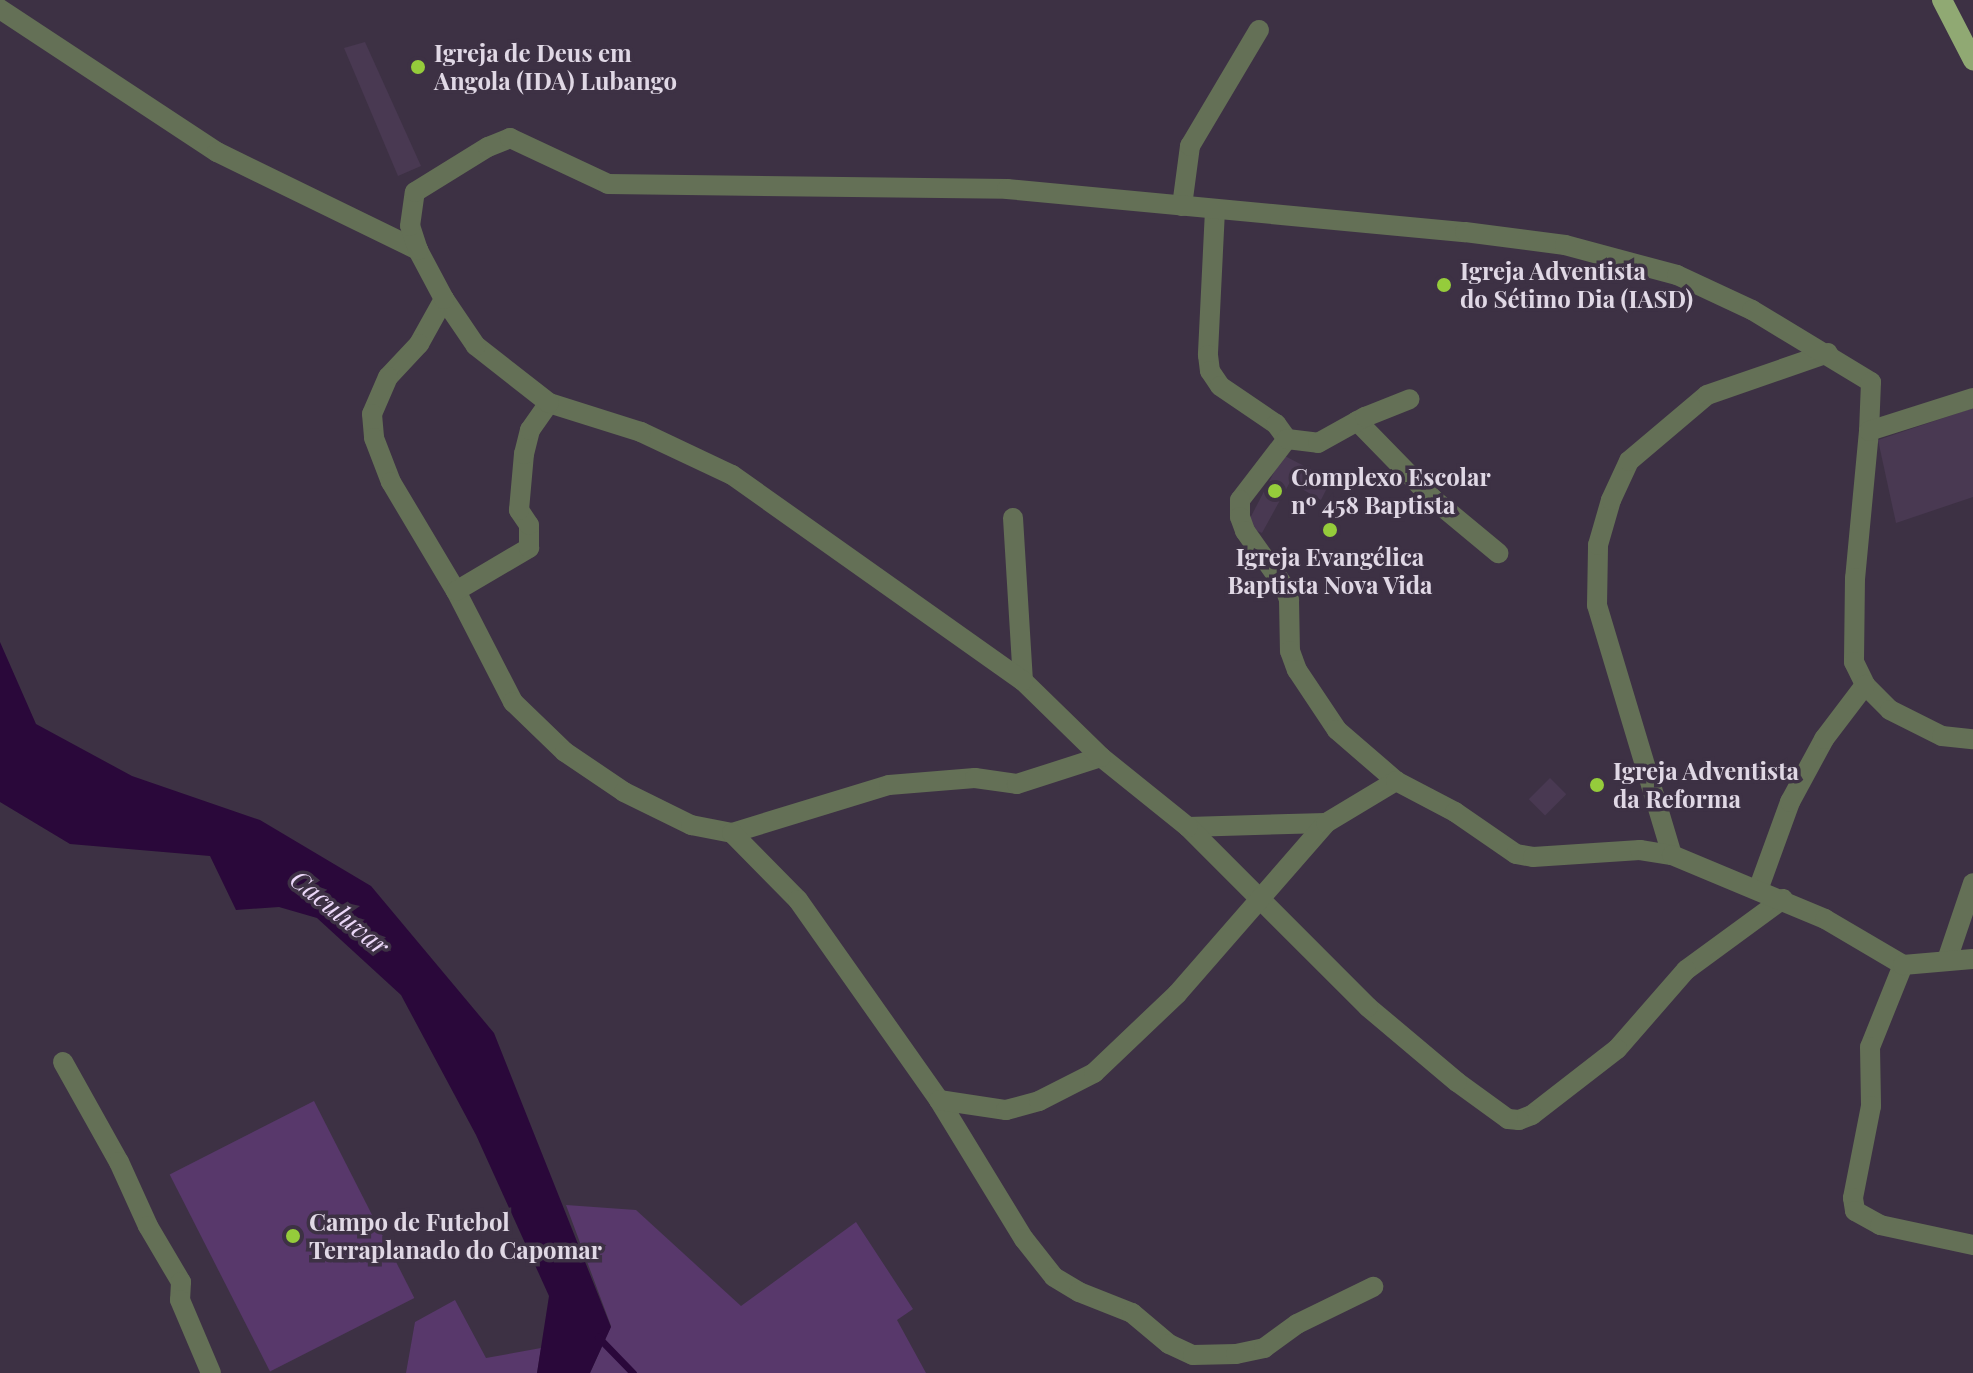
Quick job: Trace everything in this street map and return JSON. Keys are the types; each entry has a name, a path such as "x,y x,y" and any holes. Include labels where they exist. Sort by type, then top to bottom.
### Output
{"main road":[{"path":"1942,0 1973,60"}],"street":[{"path":"0,9 217,152 418,250"},
{"path":"1182,206 1190,146 1259,30"},
{"path":"1783,899 1686,970 1617,1049 1532,1115 1519,1120 1508,1119 1368,1007 1260,903 1188,827 1101,757 1023,681 732,475 641,432 549,403 476,346 444,299 418,250 410,226 415,192 488,147 510,138 608,184 1007,189 1465,232 1565,245 1677,275 1752,310 1828,353 1871,382 1853,606 1854,662 1865,685 1890,710 1942,736 1973,739"},
{"path":"1215,210 1208,355 1210,371 1220,386 1276,424 1287,439 1318,443 1357,421 1410,399"},
{"path":"444,299 419,344 388,377 372,414 374,438 391,482 456,591 513,702 565,752 624,792 691,825 732,833 889,785 975,778 1017,784 1101,757"},
{"path":"1672,855 1597,605 1598,545 1611,500 1629,461 1707,395 1828,353"},
{"path":"1869,431 1973,398"},
{"path":"456,591 529,548 529,525 519,510 524,454 530,430 549,403"},
{"path":"1357,421 1433,499 1498,553"},
{"path":"1287,439 1240,500 1240,517 1245,531 1284,586 1289,600 1290,651 1297,670 1337,730 1396,781 1455,812 1516,854 1533,857 1640,850 1672,855 1783,899 1825,919 1903,965 1973,959"},
{"path":"1013,518 1023,681"},
{"path":"1758,890 1790,802 1824,739 1865,685"},
{"path":"939,1100 1006,1110 1039,1101 1094,1073 1177,994 1260,903 1326,823 1396,781"},
{"path":"1188,827 1326,823"},
{"path":"732,833 798,900 939,1100 1024,1239 1054,1277 1079,1292 1132,1313 1169,1344 1193,1355 1236,1354 1264,1348 1297,1324 1373,1287"},
{"path":"1947,960 1973,883"},
{"path":"1903,965 1870,1047 1871,1106 1853,1198 1855,1211 1880,1225 1973,1245"},
{"path":"63,1062 119,1162 148,1226 181,1282 180,1300 211,1373"}],"shaded area":[{"path":"365,42 421,166 398,176 344,48"},
{"path":"1973,408 1973,497 1896,523 1878,440"},
{"name":"Complexo Escolar nº 458 Baptista","path":"1283,455 1331,480 1321,500 1290,482 1262,533 1246,526"},
{"path":"1550,778 1566,794 1545,815 1529,799"},
{"name":"Campo de Futebol Terraplanado do Capomar","path":"314,1101 414,1298 270,1371 170,1175"},
{"path":"566,1205 636,1210 741,1306 856,1222 913,1309 897,1320 926,1373 590,1373 611,1326"},
{"path":"455,1300 486,1358 541,1348 537,1373 406,1373 415,1322"}],"water":[{"name":"Caculuvar","path":"0,642 36,724 132,776 260,820 371,886 494,1033 611,1327 590,1373 537,1373 549,1296 476,1135 401,995 317,918 279,907 236,910 210,856 70,844 0,802"}],"waterway":[{"path":"598,1337 633,1373"}],"place":[{"name":"Igreja de Deus em Angola (IDA) Lubango","path":"418,67"},
{"name":"Igreja Adventista do Sétimo Dia (IASD)","path":"1444,285"},
{"name":"Complexo Escolar nº 458 Baptista","path":"1275,491"},
{"name":"Igreja Evangélica Baptista Nova Vida","path":"1330,530"},
{"name":"Igreja Adventista da Reforma","path":"1597,785"},
{"name":"Campo de Futebol Terraplanado do Capomar","path":"293,1236"}]}
